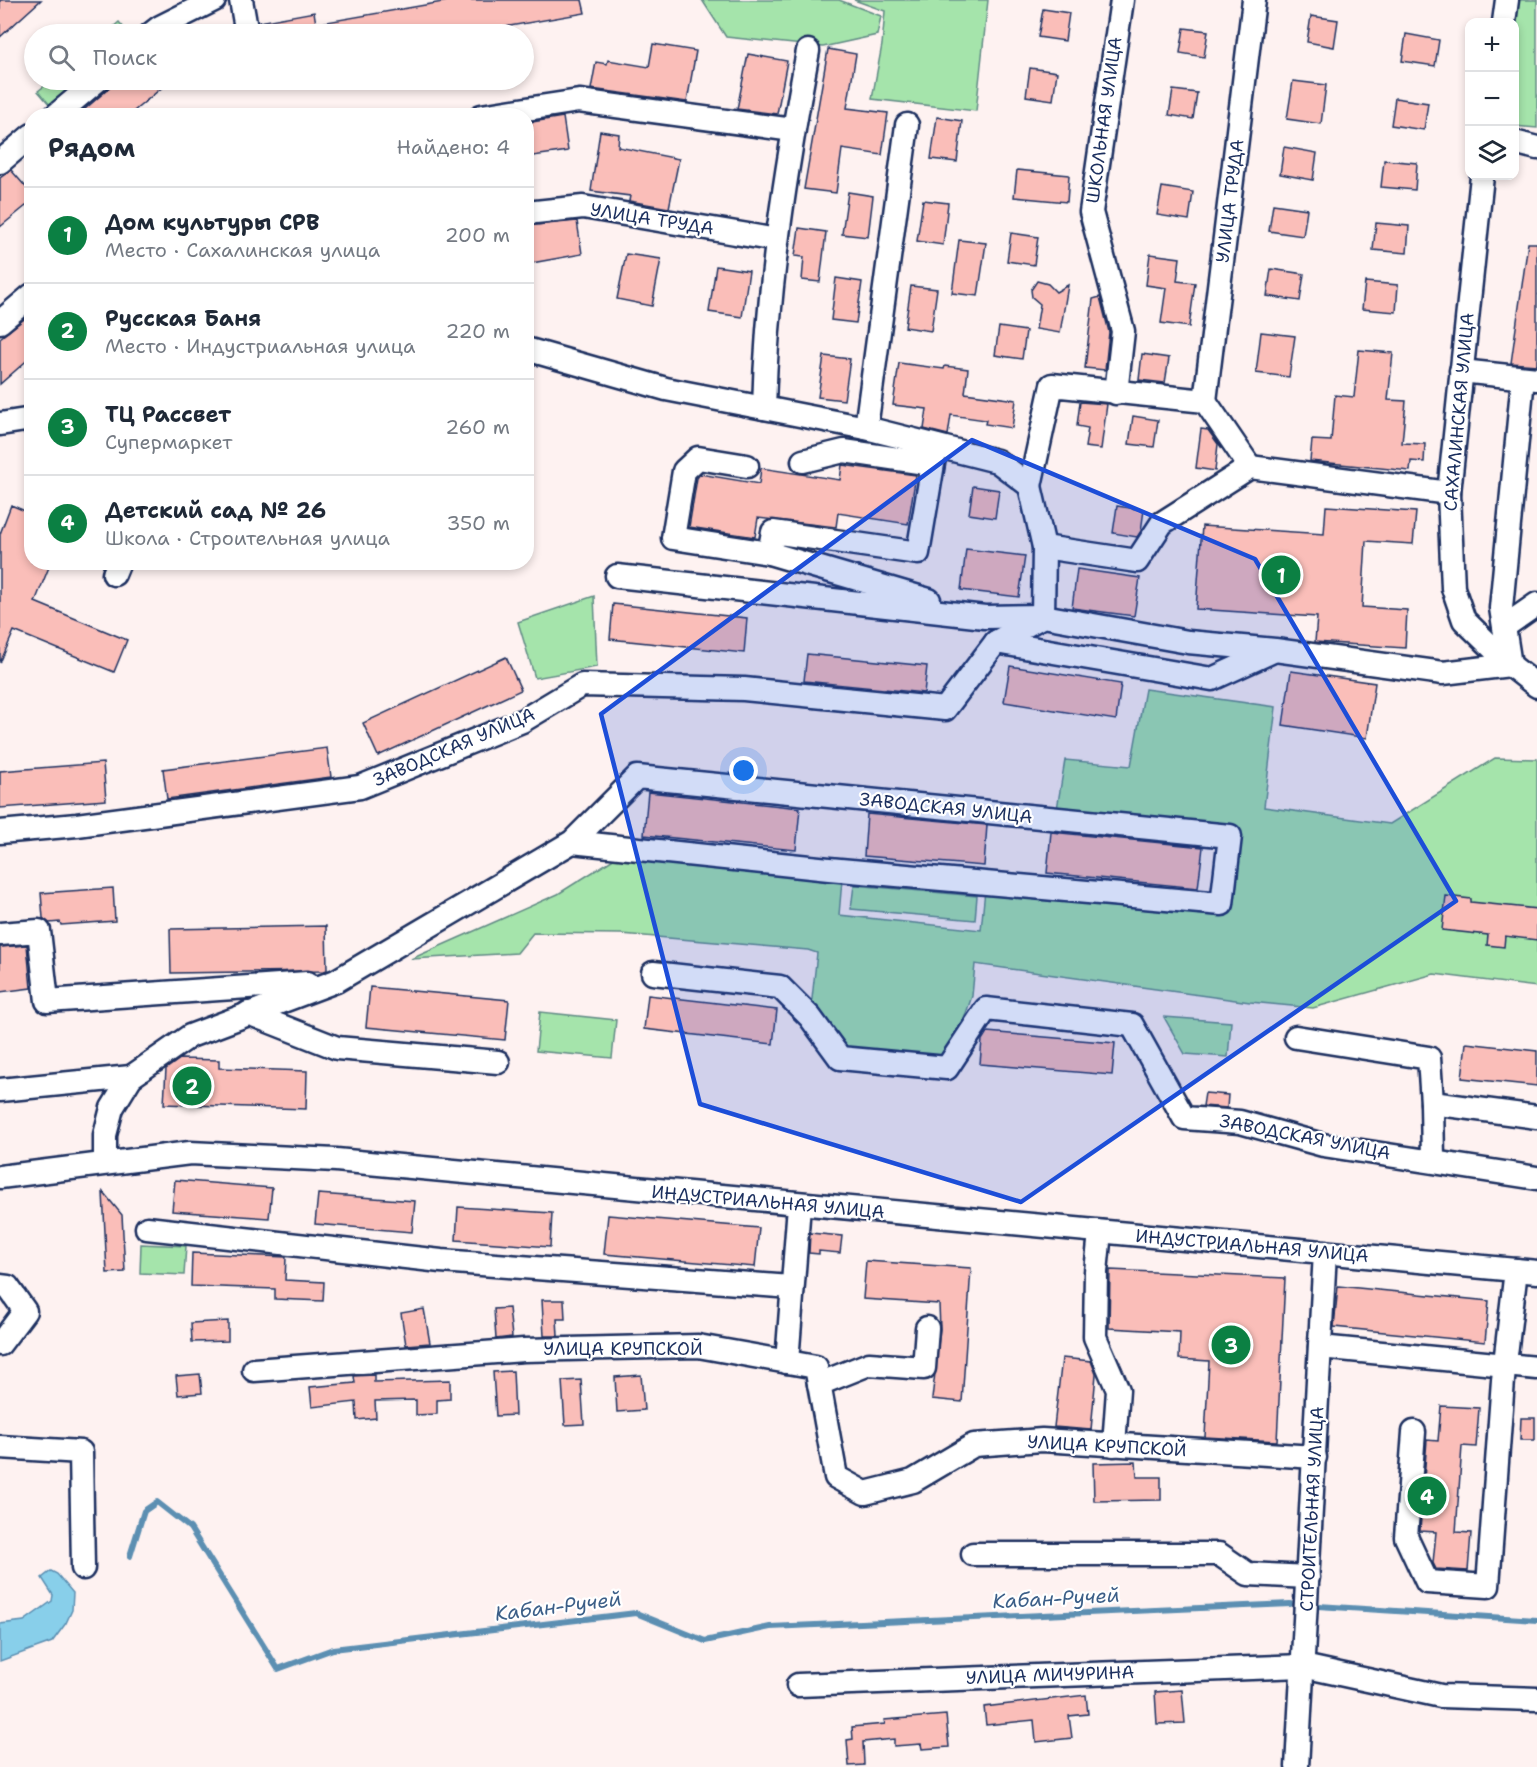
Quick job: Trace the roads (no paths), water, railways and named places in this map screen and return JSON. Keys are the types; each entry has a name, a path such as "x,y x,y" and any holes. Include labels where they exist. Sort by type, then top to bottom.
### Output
{"street":[{"path":"166,24 214,0"},
{"path":"241,0 245,24"},
{"name":"ШКОЛЬНАЯ УЛИЦА","path":"1116,393 1123,331 1091,212 1122,0"},
{"name":"УЛИЦА ТРУДА","path":"1205,401 1254,0"},
{"path":"1505,18 1507,0"},
{"path":"764,408 766,334 777,240 793,130 808,51"},
{"path":"65,108 86,90"},
{"path":"533,108 579,101 793,130"},
{"path":"866,428 907,125"},
{"path":"0,162 24,142"},
{"path":"1519,143 1537,148"},
{"name":"САХАЛИНСКАЯ УЛИЦА","path":"1482,180 1449,493 1454,588 1464,620 1510,665 1537,686"},
{"name":"УЛИЦА ТРУДА","path":"534,212 583,207 777,240"},
{"path":"0,322 24,302"},
{"path":"534,351 666,389 866,428 934,455"},
{"path":"617,576 985,616 1043,616 1188,642 1275,650 1443,673 1510,665 1501,608 1530,378 1461,371"},
{"path":"1043,616 1044,548 1030,486 1052,385 1205,401 1250,467"},
{"path":"0,424 24,420"},
{"path":"802,461 844,451 934,455 997,461 1030,486"},
{"path":"769,553 773,532 918,553 934,455"},
{"path":"747,466 698,459 684,471 673,538 769,553 985,616"},
{"path":"1044,548 1137,561 1162,523 1250,467 1449,493"},
{"path":"1504,627 1537,604"},
{"name":"ЗАВОДСКАЯ УЛИЦА","path":"0,832 77,825 360,787 522,721 582,685 744,689 945,710 996,642 1043,616"},
{"path":"996,642 1212,679 1275,650"},
{"name":"ЗАВОДСКАЯ УЛИЦА","path":"105,1162 105,1135 112,1108 131,1077 190,1036 336,981 572,842 637,777 1230,836 1222,904 829,869 572,842"},
{"name":"ЗАВОДСКАЯ УЛИЦА","path":"0,934 39,931 46,1001 336,981"},
{"name":"ЗАВОДСКАЯ УЛИЦА","path":"653,973 780,987 810,1017 840,1058 947,1068 986,1009 1132,1025 1184,1118 1240,1122 1323,1145 1433,1160 1537,1178"},
{"path":"248,1014 337,1048 498,1062"},
{"path":"1296,1037 1430,1058 1433,1160"},
{"path":"0,1090 131,1077"},
{"path":"1432,1103 1537,1117"},
{"name":"ИНДУСТРИАЛЬНАЯ УЛИЦА","path":"0,1177 190,1153 336,1160 799,1205 1527,1271"},
{"path":"787,1362 799,1205"},
{"path":"147,1228 441,1261 792,1287"},
{"path":"1100,1232 1096,1272 1095,1338 1118,1390 1114,1444"},
{"name":"СТРОИТЕЛЬНАЯ УЛИЦА","path":"1297,1767 1325,1252"},
{"path":"1414,1432 1406,1537 1427,1582 1488,1586 1507,1365 1527,1271"},
{"path":"0,1286 8,1287 25,1311 0,1344"},
{"path":"819,1384 869,1364 924,1368 927,1328"},
{"name":"УЛИЦА КРУПСКОЙ","path":"254,1370 524,1350 687,1346 816,1367 836,1478 865,1492 913,1481 974,1445 1042,1440 1315,1457"},
{"path":"1320,1347 1537,1368"},
{"path":"0,1448 81,1452 83,1568"},
{"path":"973,1554 1219,1554 1248,1574 1308,1577"},
{"name":"УЛИЦА МИЧУРИНА","path":"798,1685 1303,1666 1441,1696 1537,1699"}],"water":[{"path":"51,1571 57,1574 73,1593 72,1610 66,1623 52,1642 0,1661 0,1624 24,1621 52,1601 53,1595 42,1578"}],"waterway":[{"name":"Кабан-Ручей","path":"130,1556 144,1511 157,1502 190,1528 278,1669 333,1649 636,1613 705,1641 770,1627 1290,1604"},
{"name":"Кабан-Ручей","path":"1318,1606 1537,1620"}],"place":[{"name":"Дом культуры СРВ","path":"1281,575"},
{"name":"Русская Баня","path":"192,1086"},
{"name":"ТЦ Рассвет","path":"1231,1345"},
{"name":"Детский сад № 26","path":"1427,1496"}]}
